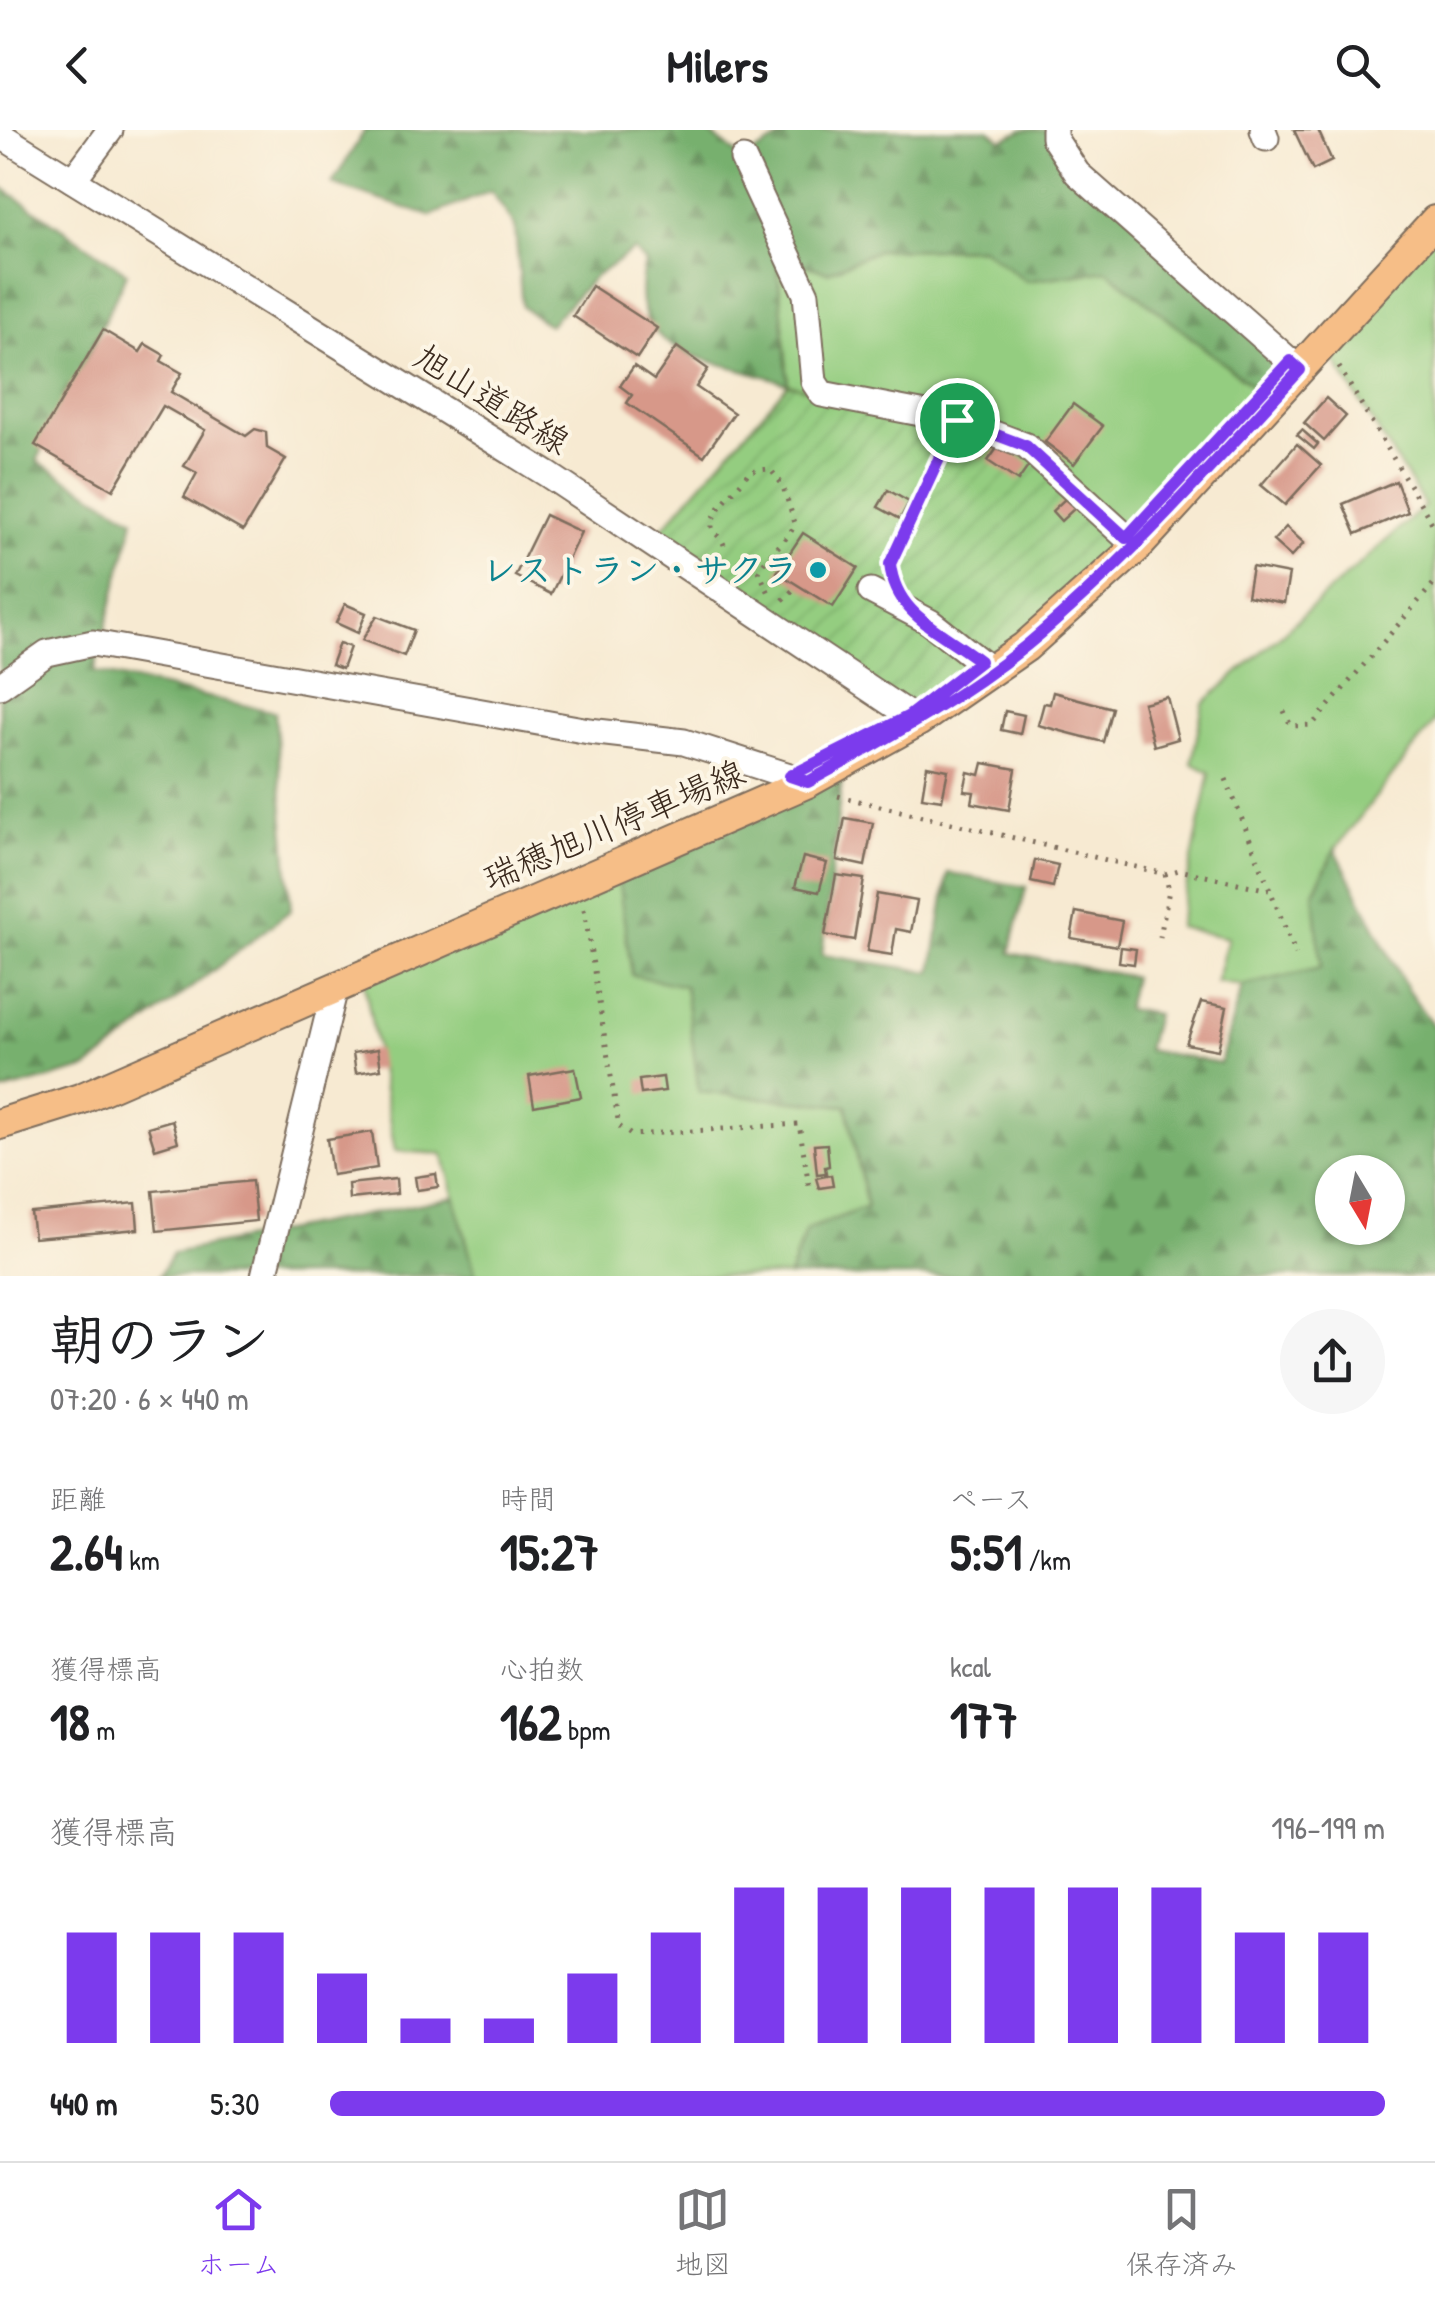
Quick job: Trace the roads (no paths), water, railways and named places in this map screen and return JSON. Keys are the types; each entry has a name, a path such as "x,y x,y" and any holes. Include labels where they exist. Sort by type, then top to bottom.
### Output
{"main road":[{"name":"瑞穂旭川停車場線","path":"0,1124 80,1099 808,782 918,722 1024,647 1137,548 1435,221"}],"street":[{"path":"73,180 110,130"},
{"path":"1054,130 1054,138 1077,172 1300,370"},
{"name":"旭山道路線","path":"0,135 546,474 918,722"},
{"path":"742,159 806,294 814,382 822,394 957,420 1026,446 1137,548"},
{"path":"871,591 930,622 991,670"},
{"path":"0,686 47,654 93,643 589,731 684,742 808,782"},
{"path":"264,1276 335,988"}],"place":[{"name":"レストラン・サクラ","path":"818,570"}]}
